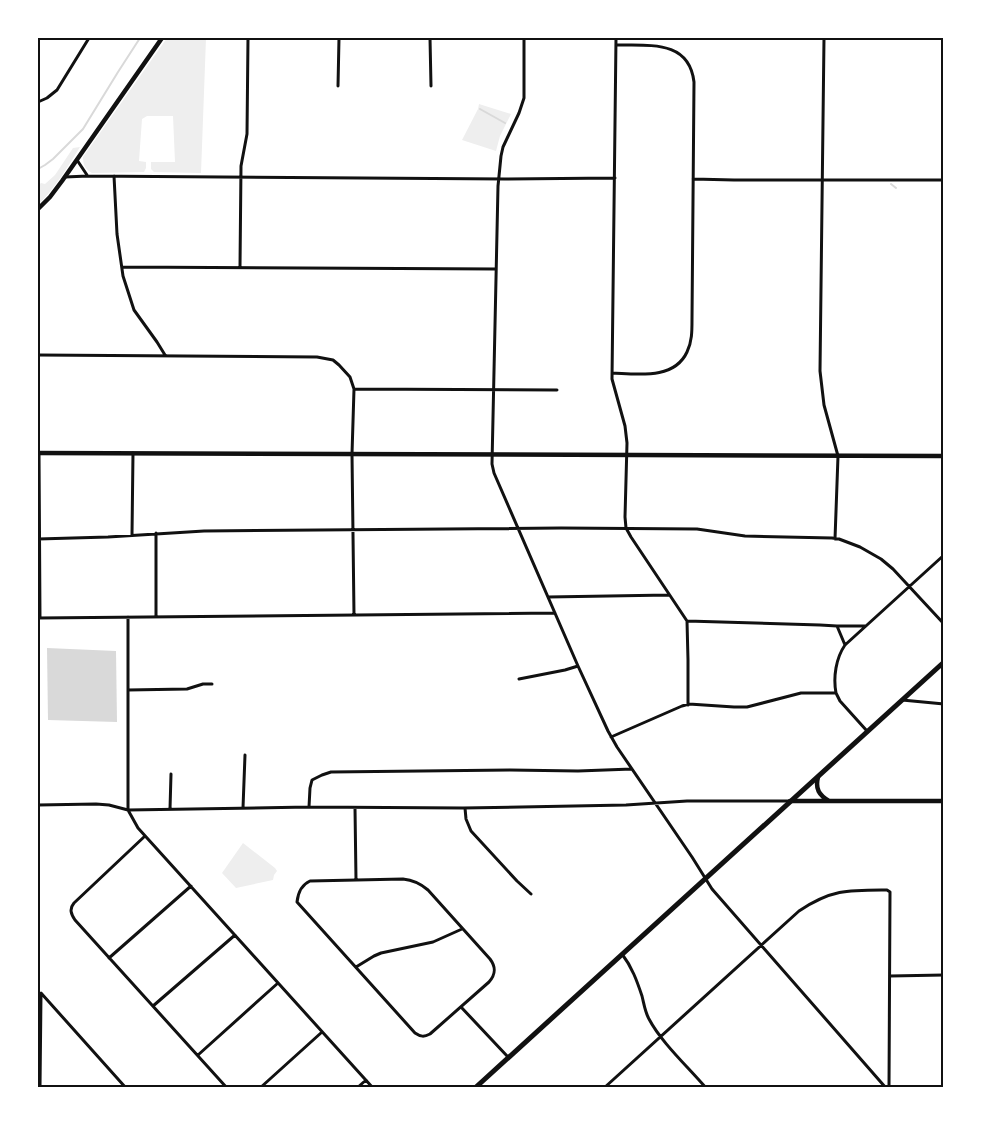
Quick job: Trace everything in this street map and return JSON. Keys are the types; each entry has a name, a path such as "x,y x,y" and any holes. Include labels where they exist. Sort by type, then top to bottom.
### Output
{"main road":[{"path":"475,1088 944,662"}],"street":[{"path":"38,102 57,90 90,38"},
{"path":"38,209 65,177 162,38"},
{"path":"240,267 242,158 247,134 248,38"},
{"path":"338,38 338,86"},
{"path":"430,38 431,86"},
{"path":"524,38 524,98 500,156 498,179 492,455 494,473 611,737 692,856 712,889 887,1088"},
{"path":"616,38 612,373 614,388 625,426 627,443 626,528 687,621 688,704"},
{"path":"824,38 820,371 824,406 838,456 835,539"},
{"path":"612,373 660,373 677,365 688,352 692,320 694,82 691,69 681,56 667,47 616,45"},
{"path":"77,159 88,176"},
{"path":"114,176 117,234 123,276 134,310 165,356"},
{"path":"65,177 615,178"},
{"path":"693,179 944,180"},
{"path":"122,267 496,269"},
{"path":"38,355 310,356 333,360 345,370 350,377 354,389 352,454 354,615"},
{"path":"354,389 557,390"},
{"path":"132,535 133,452"},
{"path":"555,613 38,618 38,453 944,456"},
{"path":"38,539 108,538 156,533 210,531 518,528 697,529 745,536 835,539 860,547 888,564 944,624"},
{"path":"156,533 156,617"},
{"path":"867,731 840,701 836,693 835,678 837,663 841,653 845,645 944,555"},
{"path":"548,597 670,595"},
{"path":"128,618 128,810 145,836 373,1088"},
{"path":"687,621 865,626"},
{"path":"837,626 845,645"},
{"path":"519,679 578,666"},
{"path":"128,690 187,689 203,684 212,684"},
{"path":"611,737 688,704 748,707 801,693 836,693"},
{"path":"901,700 944,704"},
{"path":"243,808 245,755"},
{"path":"309,807 312,780 331,772 632,769"},
{"path":"170,809 171,774"},
{"path":"818,776 817,790 822,797 831,801"},
{"path":"38,805 96,804 110,805 128,810 309,807 626,806 687,801 944,801"},
{"path":"355,808 356,880"},
{"path":"465,808 466,819 471,831 516,881 532,894"},
{"path":"145,836 74,903 70,909 75,920 227,1088"},
{"path":"410,879 428,890 490,958 494,966 494,975 489,982 430,1034 422,1036 415,1033 297,902 299,891 310,881 356,880 410,879"},
{"path":"110,958 190,886"},
{"path":"604,1087 799,911 825,896 843,891 887,890 890,892 890,976 887,1088"},
{"path":"356,967 381,953 433,942 462,928"},
{"path":"153,1006 234,935"},
{"path":"622,954 629,963 637,980 648,1018 706,1088"},
{"path":"890,976 944,976"},
{"path":"198,1055 278,983"},
{"path":"40,1088 41,993 126,1088"},
{"path":"461,1007 508,1057"},
{"path":"260,1088 322,1032"},
{"path":"357,1088 366,1080"}],"shaded area":[{"path":"167,38 206,38 201,173 154,172 151,169 151,162 175,162 173,116 147,116 142,119 139,161 146,162 144,172 92,173 85,166 83,157"},
{"path":"479,104 511,114 500,136 496,151 462,140"},
{"path":"80,147 56,184 39,204 38,186 41,183 45,184 55,175 73,148"},
{"path":"47,648 116,651 117,722 48,720"},
{"path":"243,843 275,868 277,871 273,880 236,888 222,873"}],"waterway":[{"path":"38,169 53,159 83,129 140,38"},
{"path":"480,109 505,123"},
{"path":"891,184 896,188"}]}
